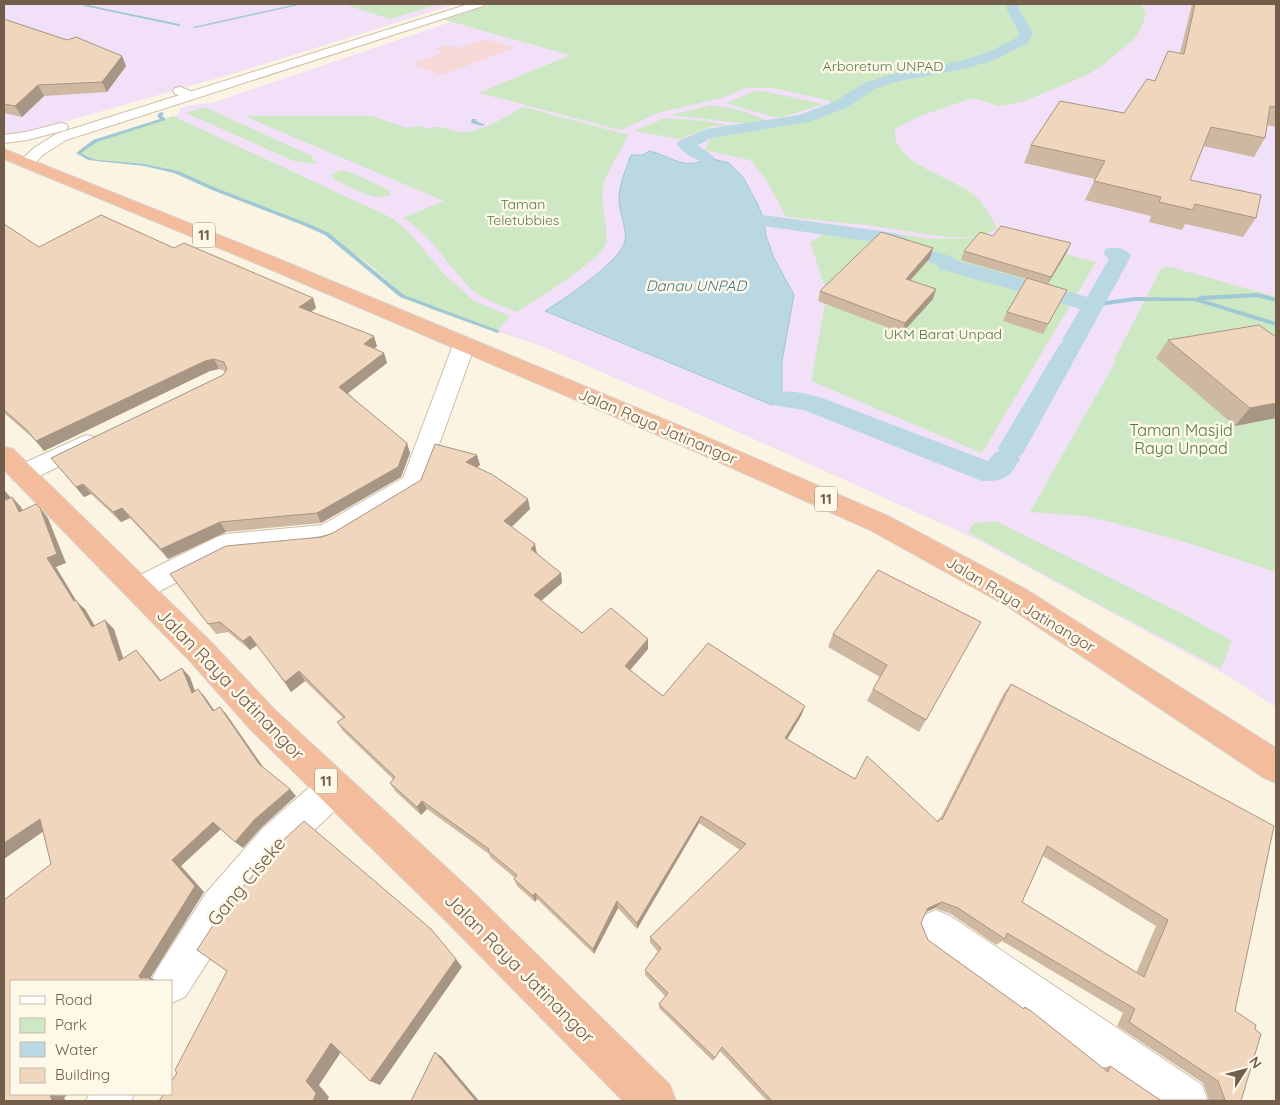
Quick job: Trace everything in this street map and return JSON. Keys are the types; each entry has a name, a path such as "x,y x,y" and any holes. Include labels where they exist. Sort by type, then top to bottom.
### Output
{"highway":[{"name":"Jalan Raya Jatinangor","path":"4,154 267,261 706,446 879,523 1034,608 1276,767"},
{"path":"4,164 26,163"},
{"name":"Jalan Raya Jatinangor","path":"13,464 200,651 263,720 460,907 654,1101"}],"main road":[{"path":"26,163 39,150 61,137 461,4"},
{"path":"4,139 44,132 186,94 480,4"},
{"path":"138,589 227,544 327,535 414,483 464,345"},
{"path":"13,464 102,435"},
{"name":"Gang Ciseke","path":"172,982 227,900 276,841 334,788"},
{"path":"936,930 1186,1101"}],"shaded area":[{"path":"4,4 456,4 232,74 15,136 4,132"},
{"path":"490,4 1276,4 1276,707 1230,677 978,540 544,347 433,310 405,296 370,265 327,234 176,172 144,165 98,161 88,159 78,153 95,141 178,115 181,108 212,103 451,22 445,20"},
{"path":"486,39 515,48 441,75 411,64 444,53 435,49 447,45 458,48"}],"green space":[{"path":"343,4 440,4 390,19"},
{"name":"Arboretum UNPAD","path":"490,4 1141,4 1146,13 1142,26 1135,38 1102,66 1085,76 1022,102 999,106 973,98 920,116 895,129 896,141 903,152 913,161 967,190 976,197 986,208 997,229 980,237 947,237 866,225 786,217 767,181 750,160 705,150 711,137 801,118 835,105 827,100 773,88 746,88 722,98 657,113 621,130 479,93 570,55 445,20"},
{"path":"757,90 824,104 783,117 773,117 726,103"},
{"path":"712,105 743,111 768,121 748,124 671,115"},
{"path":"204,107 310,155 317,164 294,161 186,113"},
{"name":"Taman Teletubbies","path":"523,107 628,135 603,186 602,201 607,235 605,246 600,253 579,271 517,312 488,300 472,290 431,242 403,218 444,201 244,116 372,116 407,128 420,126 426,129 440,127 467,132 493,124"},
{"path":"173,116 392,218 409,232 443,273 474,301 510,316 496,332 433,310 405,296 370,265 327,234 176,172 144,165 98,161 88,159 78,153 95,141"},
{"path":"665,118 705,121 731,126 713,126 680,139 634,131"},
{"path":"341,170 389,190 391,194 385,197 378,197 355,190 335,180 331,175"},
{"name":"UKM Barat Unpad","path":"842,226 932,239 998,237 1096,262 982,453 811,381 827,293 810,242"},
{"name":"Taman Masjid Raya Unpad","path":"1171,267 1276,297 1276,572 1185,542 1111,522 1084,516 1030,512 1113,366 1116,356 1161,269"},
{"path":"996,521 1187,616 1232,641 1221,669 969,533 970,527 975,523"}],"water":[{"name":"Danau UNPAD","path":"649,151 683,163 697,163 704,160 705,157 729,163 743,177 758,205 774,258 794,295 782,361 782,399 772,405 545,311 603,269 621,249 625,236 619,204 621,183 631,155 643,155"}],"building":[{"path":"1195,4 1276,4 1276,107 1270,106 1265,138 1211,127 1190,180 1261,195 1256,218 1195,204 1193,210 1159,202 1161,197 1094,181 1105,161 1031,145 1060,101 1124,113 1147,79 1155,81 1168,51 1184,54"},
{"path":"4,19 67,40 76,37 122,56 102,82 38,85 15,106 4,104"},
{"path":"101,215 174,248 184,243 313,298 299,307 374,336 364,344 384,353 339,387 407,443 398,467 317,513 220,522 161,549 122,508 113,512 83,484 76,487 51,458 223,375 227,369 224,362 214,359 205,361 36,441 27,430 4,410 4,224 39,247"},
{"path":"1001,226 1071,243 1051,277 964,251 980,232 993,236"},
{"path":"881,232 933,248 906,279 936,289 905,323 820,291"},
{"path":"1027,278 1067,290 1048,324 1007,312"},
{"path":"1259,325 1276,337 1276,403 1250,408 1168,340"},
{"path":"435,444 477,455 466,462 493,475 528,499 504,521 535,544 531,549 561,573 534,595 582,633 611,608 648,639 625,666 663,696 708,643 805,706 785,738 855,779 867,756 938,822 940,818 942,820 1011,684 1274,826 1235,1011 1256,1025 1255,1029 1261,1034 1241,1101 772,1101 722,1047 715,1058 659,1004 668,993 645,970 661,948 650,937 746,844 701,816 637,923 617,901 593,949 535,893 533,896 514,879 517,875 488,851 489,849 422,801 417,807 390,783 395,777 337,722 345,717 299,671 285,682 250,636 243,641 220,622 208,624 170,574 226,546 322,537 333,533 421,480","holes":["1047,846 1168,920 1144,977 1022,902","942,902 958,908 1005,939 1007,933 1135,1009 1129,1022 1218,1081 1225,1100 1160,1100 1110,1066 1108,1072 1031,1011 1025,1007 1024,1009 928,940 921,923 928,908"]},
{"path":"4,491 6,500 12,497 19,512 36,504 40,508 57,554 47,558 92,627 105,620 119,661 136,650 160,681 182,668 192,693 198,689 213,711 220,707 259,764 290,789 254,820 235,842 213,822 172,860 195,886 139,976 140,978 151,978 149,980 10,980 10,1095 51,1095 52,1099 50,1101 4,1101 4,900 51,864 40,819 4,843"},
{"path":"878,570 981,622 926,720 873,689 887,665 833,634"},
{"path":"304,821 431,929 456,959 370,1081 331,1043 306,1081 316,1093 313,1101 159,1101 163,1095 172,1095 172,1080 177,1073 175,1070 227,971 197,950 221,913 279,844"},
{"path":"435,1052 476,1101 411,1101"}],"waterway":[{"path":"195,27 301,4"},
{"path":"705,157 686,144 707,134 802,119 840,105 871,85 897,77 963,65 1014,46 1024,39 1026,32 1012,8 1014,4"},
{"path":"84,5 179,25"},
{"path":"162,113 159,116 163,119 95,141 78,153 88,159 98,161 144,165 176,172 214,189 307,225 327,234 402,296 497,331"},
{"path":"474,120 473,122 483,125"},
{"path":"763,221 894,239 914,252 946,261 948,264 1092,305"},
{"path":"1074,340 1121,256 1113,253"},
{"path":"1200,298 1257,295 1276,300"},
{"path":"1092,305 1135,299 1195,299 1276,324"},
{"path":"1012,448 1070,347"},
{"path":"782,399 813,404 982,471 996,471 1006,459"}]}
